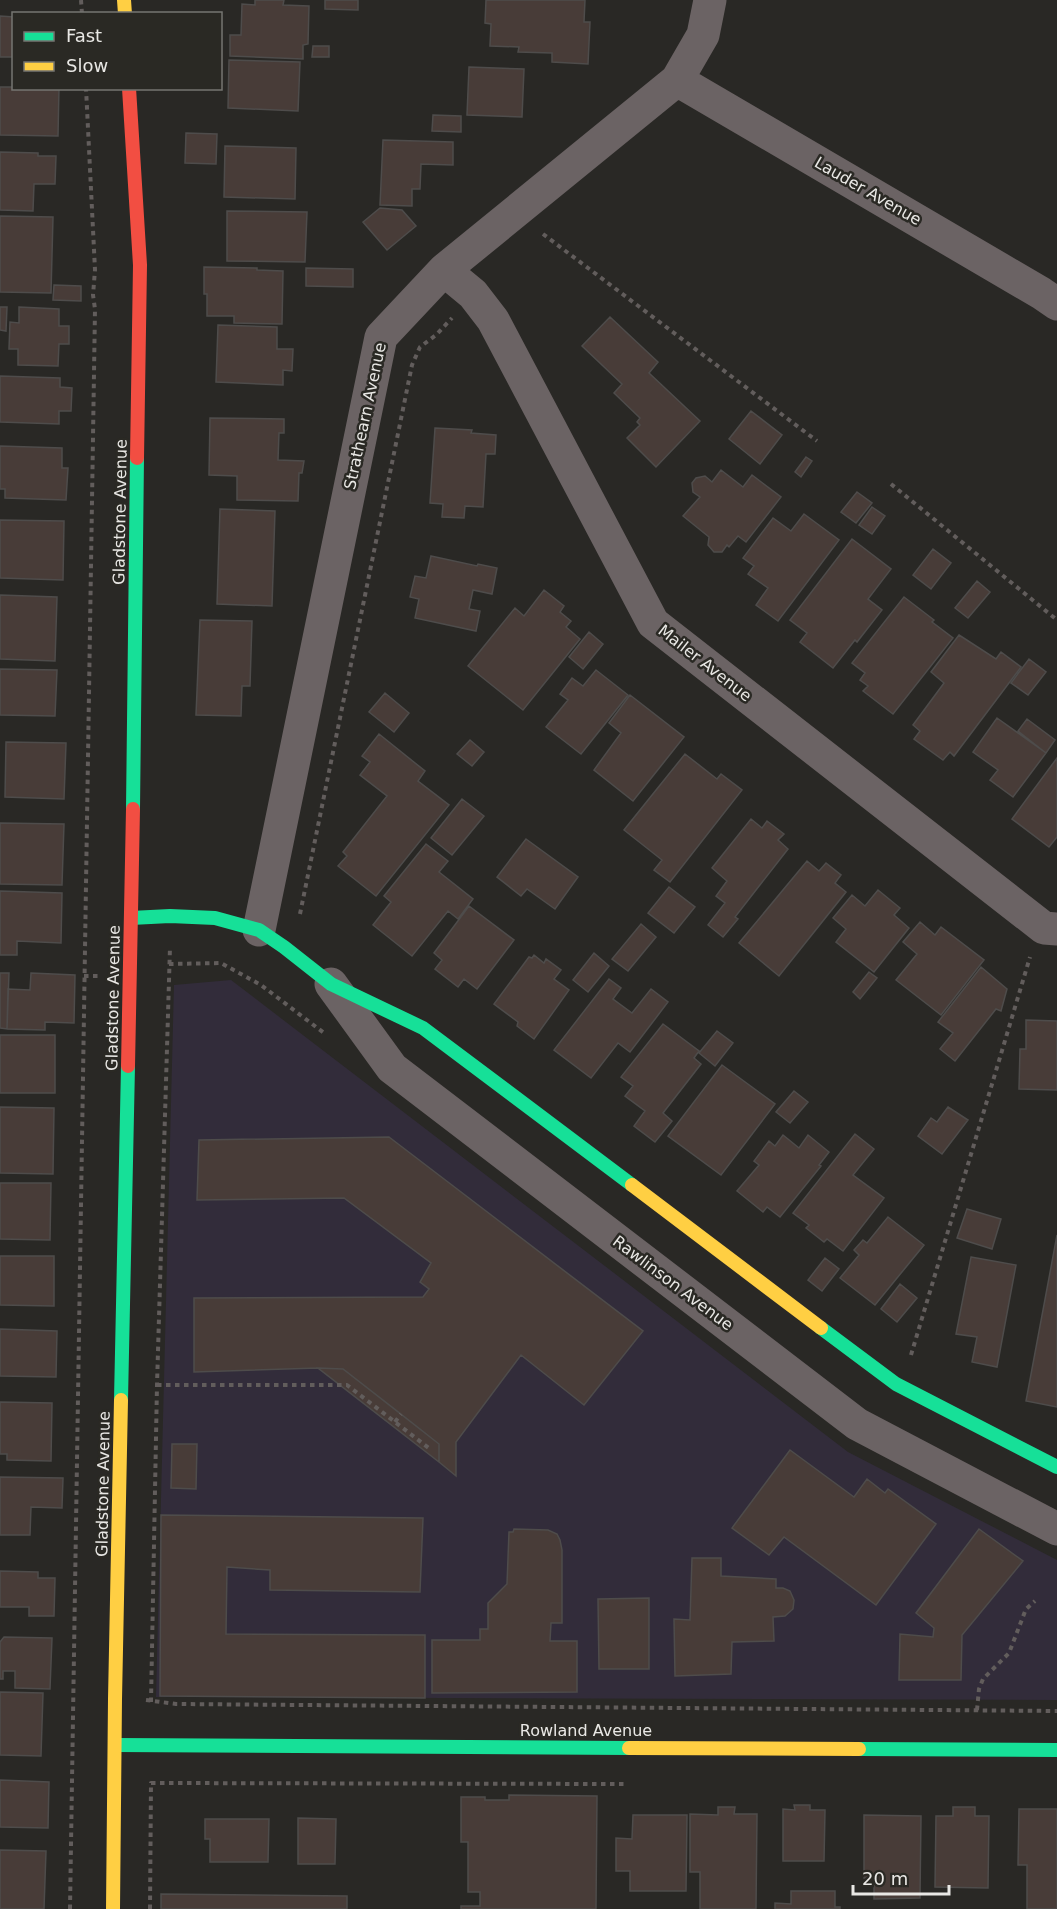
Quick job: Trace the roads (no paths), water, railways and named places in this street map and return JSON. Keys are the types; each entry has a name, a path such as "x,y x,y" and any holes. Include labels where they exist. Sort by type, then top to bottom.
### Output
{"street":[{"name":"Strathearn Avenue","path":"259,930 381,337 444,270 677,80 703,35 710,0"},
{"name":"Lauder Avenue","path":"677,80 1057,304"},
{"name":"Gladstone Avenue","path":"113,1909 140,264 129,90"},
{"name":"Mailer Avenue","path":"444,270 473,294 493,320 653,623 1044,928 1057,929"},
{"name":"Rawlinson Avenue","path":"131,918 170,916 215,918 259,930 331,984 423,1028 896,1384 1057,1467"},
{"name":"Rawlinson Avenue","path":"331,984 392,1068 857,1424 1057,1529"},
{"name":"Rowland Avenue","path":"115,1745 1057,1750"}]}
